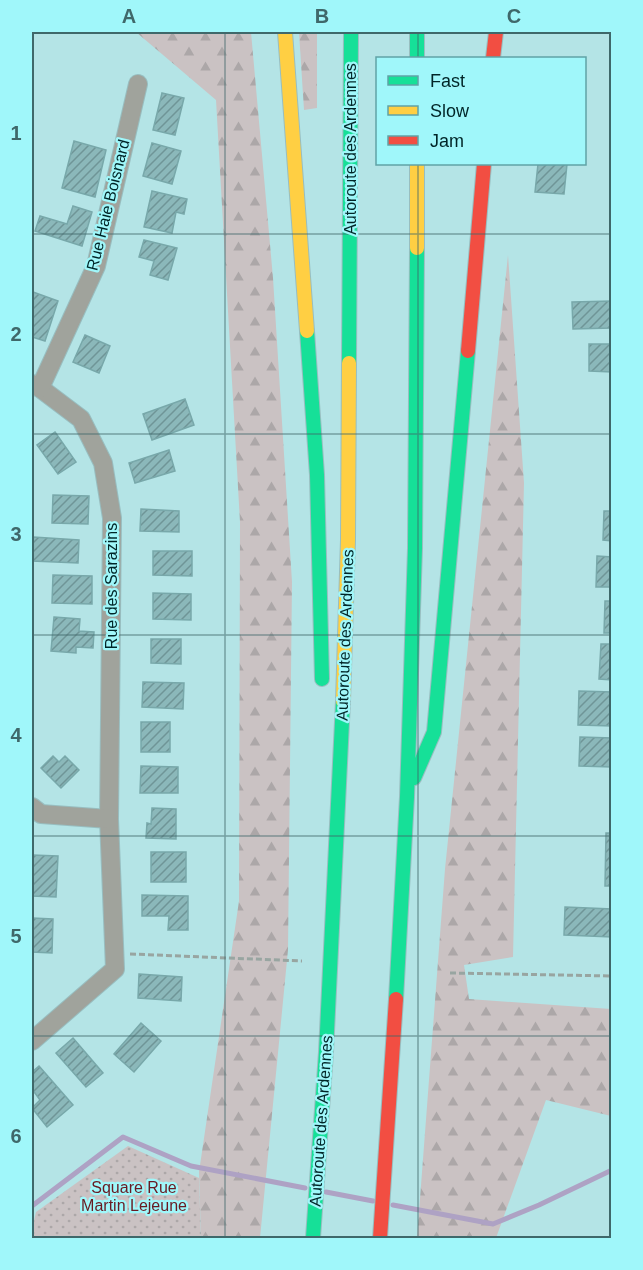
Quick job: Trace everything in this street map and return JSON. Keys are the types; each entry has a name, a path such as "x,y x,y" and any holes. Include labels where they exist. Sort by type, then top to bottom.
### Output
{"highway":[{"path":"285,32 317,475 322,688"},
{"name":"Autoroute des Ardennes","path":"313,1239 327,1052 348,540 351,32"},
{"path":"417,32 417,57"},
{"path":"493,57 496,32"},
{"path":"380,1239 393,1061 407,797 415,548 417,165"},
{"path":"407,797 434,732 484,165"},
{"path":"328,733 340,775"}],"street":[{"name":"Rue Haie Boisnard","path":"36,386 96,266 138,84"},
{"name":"Rue des Sarazins","path":"32,1041 115,969 110,819 112,518 103,463 81,419 36,386"},
{"path":"32,807 41,814 110,819"}],"path":[{"path":"114,954 302,961"},
{"path":"450,973 612,975"}],"green space":[{"path":"136,32 251,32 273,278 292,582 288,950 260,1238 201,1238 199,1172 239,901 240,522 216,100"},
{"path":"299,32 317,32 317,108 304,110"},
{"path":"508,255 524,483 513,957 464,965 469,999 611,1009 611,1116 546,1100 496,1238 417,1238 445,869"},
{"name":"Square Rue Martin Lejeune","path":"128,1146 199,1178 201,1238 32,1238 36,1212"}],"building":[{"path":"162,93 184,98 175,135 153,130"},
{"path":"74,141 106,150 95,197 62,188"},
{"path":"152,143 181,151 172,184 143,176"},
{"path":"538,165 567,165 564,194 535,192"},
{"path":"152,191 187,199 184,214 176,212 172,233 144,227"},
{"path":"73,206 92,212 82,246 35,231 40,216 67,224"},
{"path":"144,240 177,248 168,280 150,275 154,261 139,257"},
{"path":"33,292 58,301 45,341 32,337"},
{"path":"612,301 612,328 573,329 572,302"},
{"path":"85,335 110,346 99,373 73,362"},
{"path":"589,344 612,344 612,372 589,371"},
{"path":"185,399 194,425 152,440 143,414"},
{"path":"55,432 76,462 58,474 37,445"},
{"path":"169,450 175,471 135,483 129,463"},
{"path":"53,495 89,496 88,524 52,523"},
{"path":"141,509 179,511 179,532 140,531"},
{"path":"604,511 612,511 612,541 603,540"},
{"path":"33,537 79,540 78,563 32,561"},
{"path":"153,551 192,551 192,576 153,575"},
{"path":"597,556 612,557 612,587 596,587"},
{"path":"53,575 92,576 92,604 52,603"},
{"path":"153,593 191,594 191,620 153,619"},
{"path":"605,601 612,601 612,633 604,633"},
{"path":"54,617 80,619 79,631 94,632 93,648 76,647 76,653 51,651"},
{"path":"151,639 181,639 181,664 151,663"},
{"path":"601,644 612,644 612,680 599,679"},
{"path":"143,682 184,683 183,709 142,707"},
{"path":"579,691 612,692 612,726 578,725"},
{"path":"141,722 170,722 170,752 141,752"},
{"path":"580,737 612,738 612,767 579,766"},
{"path":"53,756 59,762 65,756 79,770 61,788 41,768"},
{"path":"141,766 178,767 178,793 140,793"},
{"path":"152,808 176,809 176,839 146,838 147,823 151,824"},
{"path":"606,833 612,833 612,886 605,886"},
{"path":"151,852 186,852 186,882 151,882"},
{"path":"32,855 58,856 56,897 32,896"},
{"path":"142,895 188,896 188,930 168,930 169,916 142,916"},
{"path":"565,907 612,909 612,937 564,935"},
{"path":"32,918 53,919 52,953 32,952"},
{"path":"139,974 182,977 181,1001 138,998"},
{"path":"141,1023 161,1041 134,1072 114,1054"},
{"path":"73,1038 103,1073 86,1087 56,1053"},
{"path":"39,1066 73,1105 47,1127 32,1108 40,1100 32,1089 32,1072"}],"waterway":[{"path":"32,1206 123,1137 191,1166 305,1188"},
{"path":"393,1205 493,1224 612,1170"},
{"path":"326,1192 373,1201"}],"traffic: fast":[{"path":"349,363 351,32"},
{"path":"417,32 417,57"},
{"path":"396,999 407,797 415,548 417,248"},
{"path":"307,331 317,475 322,679"},
{"path":"414,778 434,732 468,351"},
{"path":"313,1238 326,1052 343,701"}],"traffic: slow":[{"path":"285,32 307,331"},
{"path":"417,165 417,248"},
{"path":"343,701 348,540 349,363"}],"traffic: jam":[{"path":"493,57 496,32"},
{"path":"468,351 484,165"},
{"path":"380,1238 396,999"}]}
